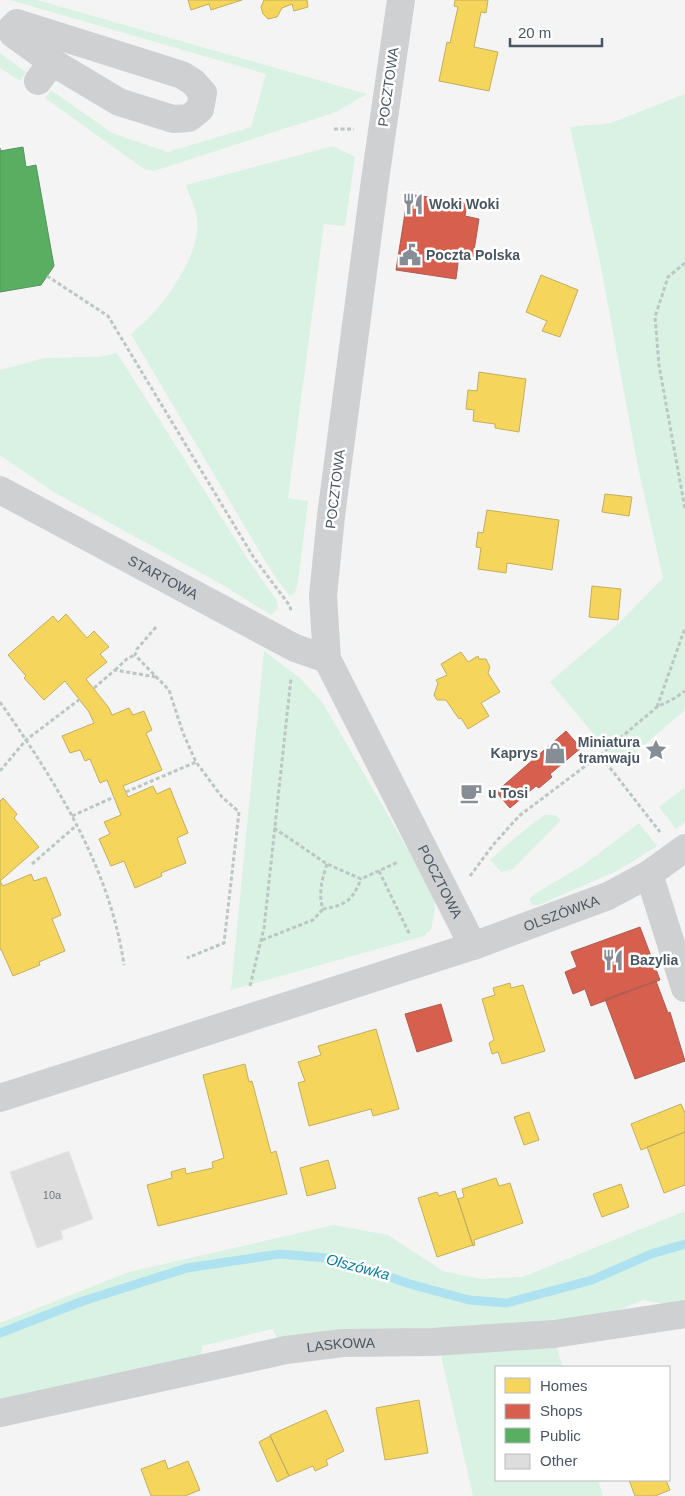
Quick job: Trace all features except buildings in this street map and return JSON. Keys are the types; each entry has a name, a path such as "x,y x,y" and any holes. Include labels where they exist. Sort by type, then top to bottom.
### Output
{"street":[{"name":"POCZTOWA","path":"401,0 374,190 323,596 328,659 473,946"},
{"path":"17,23 182,75 193,82 203,93 200,109 189,118 173,119 119,102 45,72 13,34 12,28 17,23"},
{"name":"STARTOWA","path":"0,490 295,648 328,659"},
{"name":"OLSZÓWKA","path":"0,1098 473,946 608,896 649,874 674,842"},
{"path":"649,874 685,988"},
{"name":"LASKOWA","path":"0,1413 311,1346 343,1343 432,1342 554,1334 685,1314"}],"path":[{"path":"685,263 668,276 655,317 659,365 685,509"},
{"path":"47,276 108,316 254,558 290,606 295,648 262,940 248,993"},
{"path":"136,655 137,649 156,627"},
{"path":"657,708 685,628"},
{"path":"94,688 128,658 136,655"},
{"path":"136,655 169,690 183,733 196,762 222,797 239,812 224,943 187,958"},
{"path":"115,670 157,677"},
{"path":"466,867 471,876 493,845 518,816 600,755 657,708 685,691"},
{"path":"0,772 26,740 80,699"},
{"path":"0,702 26,740 77,825 111,902 124,965"},
{"path":"600,755 674,842"},
{"path":"126,792 196,762"},
{"path":"72,816 114,797"},
{"path":"32,864 77,825"},
{"path":"274,828 327,864 360,879 405,859"},
{"path":"323,909 321,890 327,864"},
{"path":"379,872 414,942"},
{"path":"262,940 313,920 323,909 346,903 355,893 360,879"}],"green space":[{"path":"10,0 37,0 367,94 336,112 154,171 144,169 45,98 51,90 112,133 168,152 251,127 266,74"},
{"path":"0,53 26,72 20,81 0,68"},
{"path":"685,94 685,710 620,766 550,682 619,623 663,578 638,467 600,262 570,127 611,123"},
{"path":"333,146 355,157 345,226 324,224 288,498 308,501 298,583 295,592 290,596 277,580 261,554 131,334 151,316 164,300 179,279 191,255 197,231 197,219 186,185"},
{"path":"117,353 249,561 277,601 278,608 271,615 221,584 52,491 0,455 0,370 44,358 99,357"},
{"path":"264,651 300,678 322,702 423,875 434,897 435,909 431,930 424,936 231,990"},
{"path":"685,787 685,822 676,829 659,807"},
{"path":"544,815 554,815 561,820 513,869 501,872 490,860"},
{"path":"639,823 657,846 619,870 539,905 532,905 529,899 539,891 582,866"},
{"path":"685,1211 685,1305 663,1304 643,1300 594,1321 280,1342 272,1329 202,1346 202,1363 0,1404 0,1323 129,1272 334,1225 388,1235 443,1271 481,1279 523,1277"},
{"path":"555,1342 563,1366 495,1366 495,1481 598,1481 603,1496 473,1496 440,1351"}],"waterway":[{"name":"Olszówka","path":"0,1333 83,1301 187,1268 280,1254 338,1259 410,1284 469,1300 507,1303 592,1280 651,1254 685,1244"}],"place":[{"name":"Woki Woki","path":"413,204"},
{"name":"Poczta Polska","path":"410,255"},
{"name":"Miniatura tramwaju","path":"656,750"},
{"name":"Kaprys","path":"555,753"},
{"name":"u Tosi","path":"471,793"},
{"name":"Bazylia","path":"613,960"}]}
